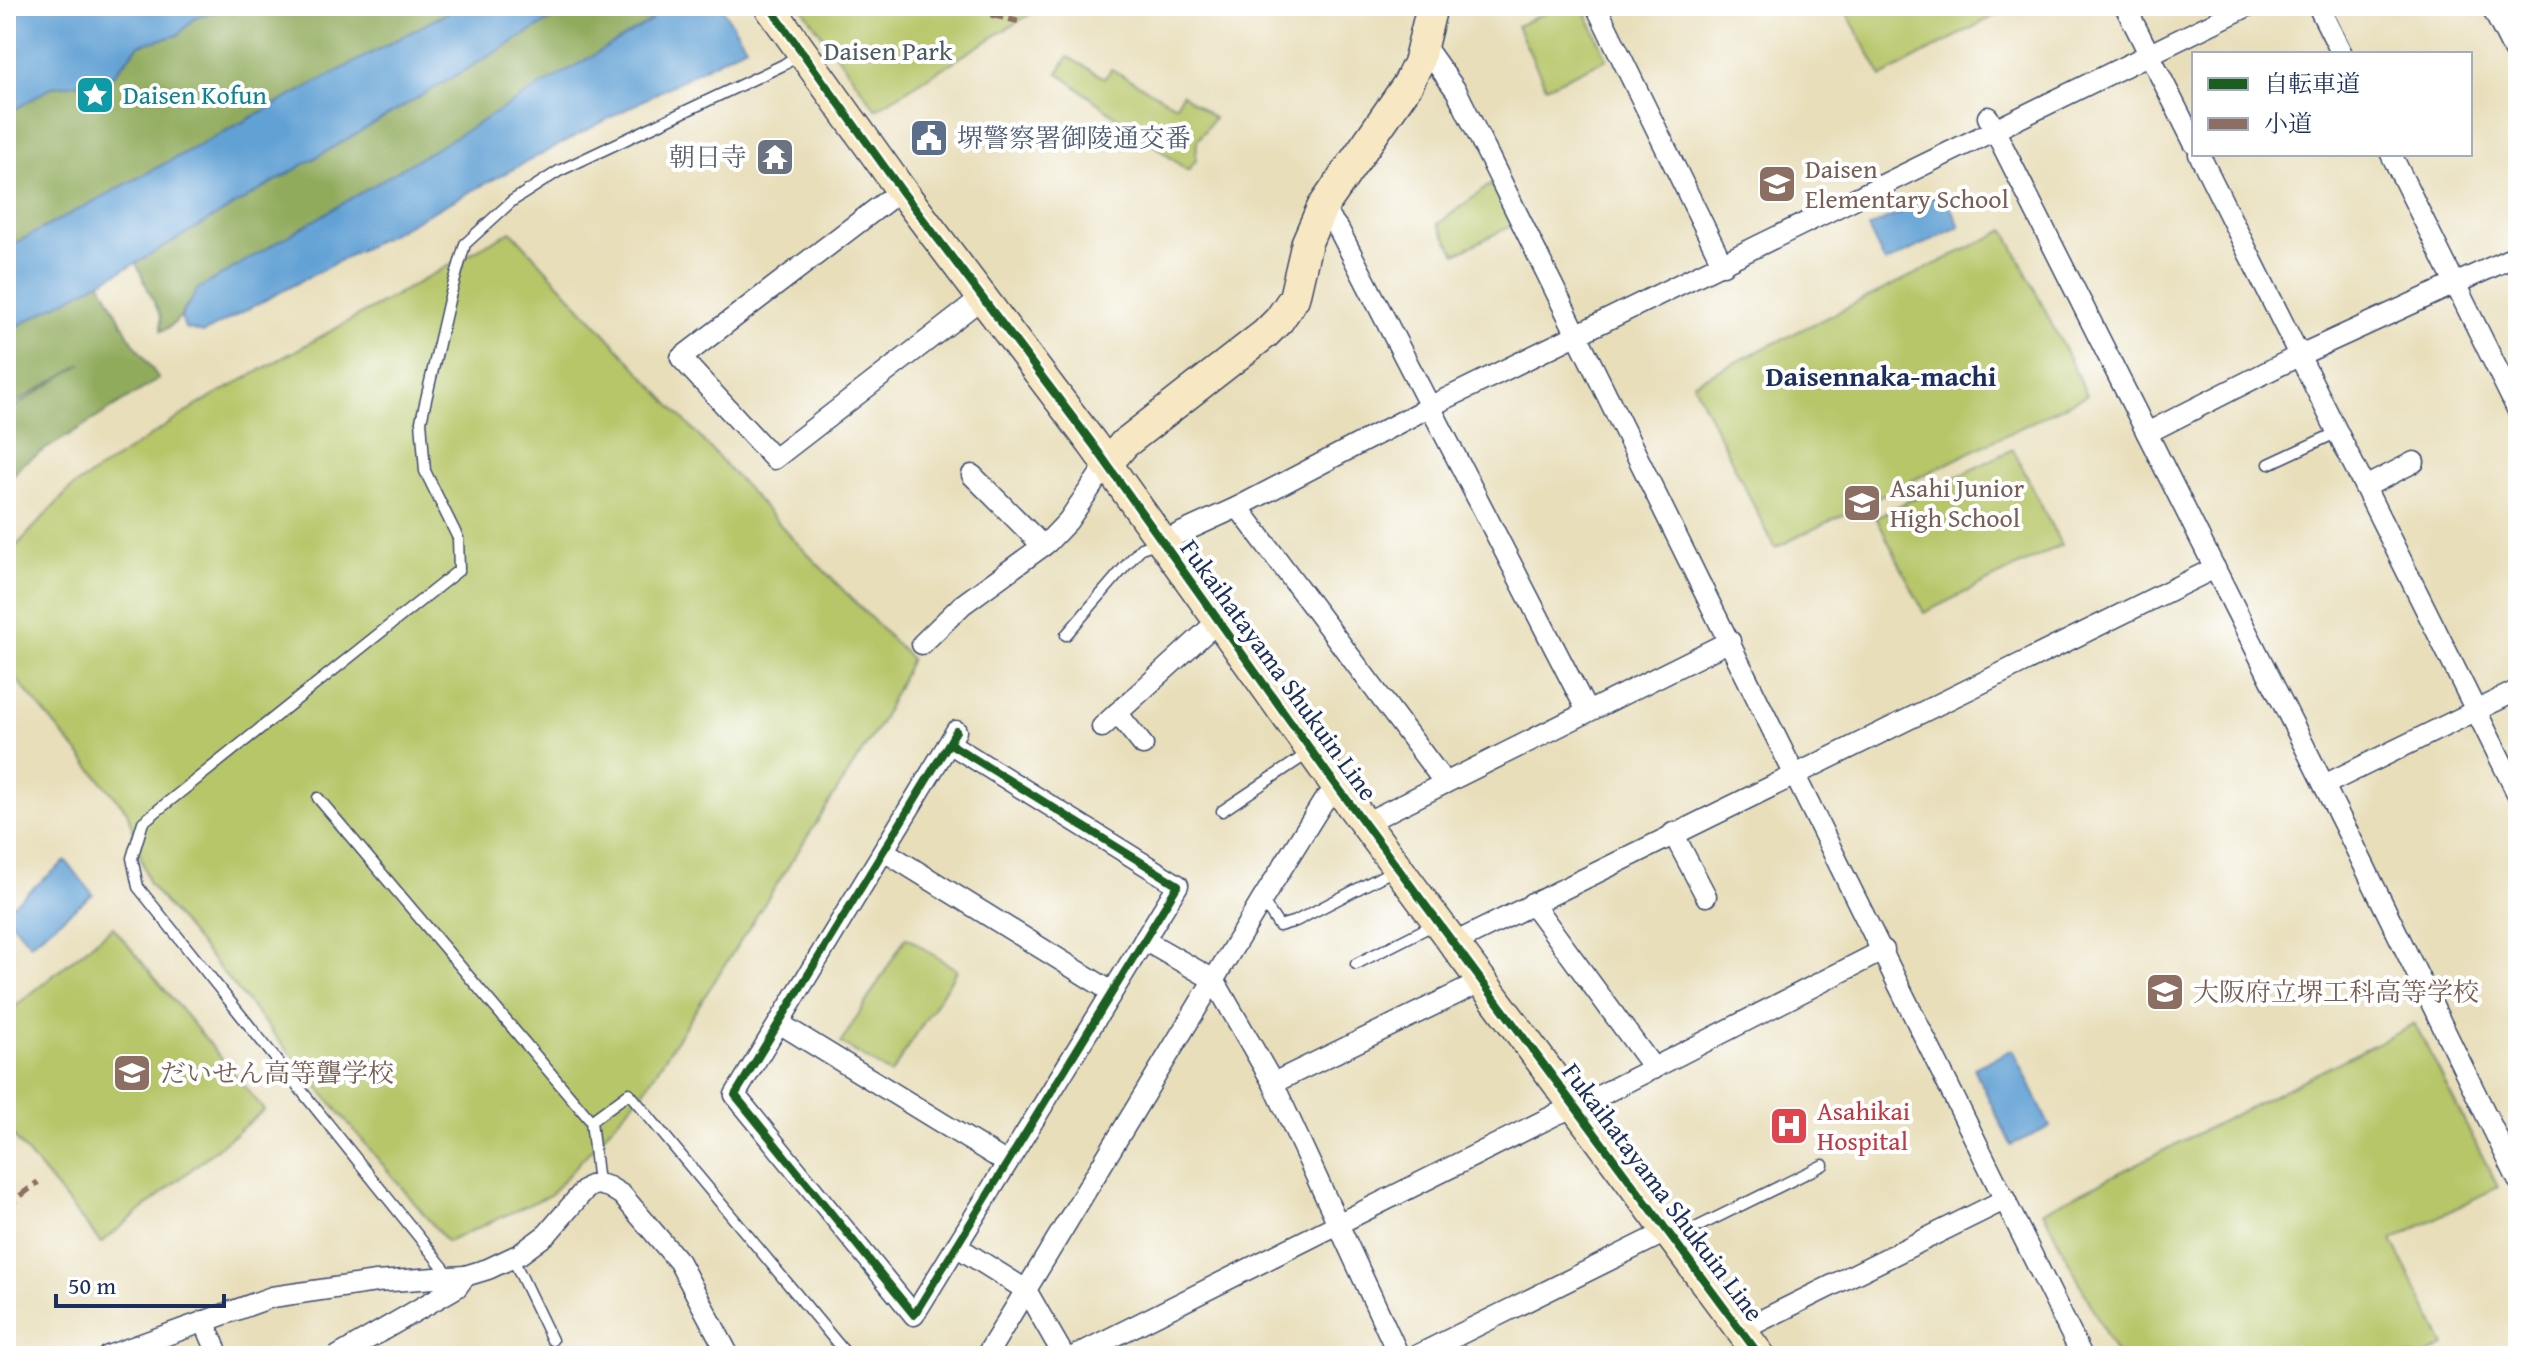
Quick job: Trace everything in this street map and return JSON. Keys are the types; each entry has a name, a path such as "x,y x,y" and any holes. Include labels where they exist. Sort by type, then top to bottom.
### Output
{"main road":[{"name":"Fukaihatayama Shukuin Line","path":"769,6 901,190 1107,464 1311,751 1759,1356"},
{"path":"1107,464 1124,444 1279,320 1294,298 1307,242 1322,208 1408,84 1423,44 1432,6"}],"street":[{"path":"1596,6 1723,265"},
{"path":"2125,6 2192,139"},
{"path":"1161,542 1238,507 1431,406 1723,265 1991,124 2149,56 2248,6"},
{"path":"2318,6 2341,52"},
{"path":"2491,6 2518,59"},
{"path":"1423,44 1457,92 1884,950 2082,1356"},
{"path":"1991,124 2324,785 2518,1180"},
{"path":"2200,156 2518,795"},
{"path":"2392,156 2518,411"},
{"path":"901,190 681,358 774,459 982,298"},
{"path":"1322,208 1339,230 1587,711"},
{"path":"2147,433 2300,355 2518,255"},
{"path":"2365,487 2414,462"},
{"path":"922,644 962,605 1043,546 1068,521 1107,464"},
{"path":"972,475 1043,546"},
{"path":"1238,507 1445,783"},
{"path":"1446,933 1532,903 2215,568"},
{"path":"1143,745 1110,720 1218,621"},
{"path":"1365,823 1730,641"},
{"path":"2324,785 2518,690"},
{"path":"953,737 1178,885 914,1315 735,1095 884,851 953,737"},
{"path":"986,1356 1262,900 1323,802 1338,787"},
{"path":"1673,833 1706,896"},
{"path":"884,851 1112,992"},
{"path":"1532,903 1654,1069"},
{"path":"1144,940 1214,980 1273,1083 1399,1356"},
{"path":"1075,1356 1654,1069 1884,950"},
{"path":"1273,1083 1483,981"},
{"path":"779,1023 1007,1163"},
{"path":"108,1356 272,1297 315,1289 458,1276 488,1269 547,1234 582,1193 598,1184 622,1195 679,1262 729,1356"},
{"path":"1740,1331 2006,1199"},
{"path":"1416,1356 1668,1236"},
{"path":"956,1246 1026,1290 1064,1356"},
{"path":"338,1356 457,1287 458,1276"},
{"path":"204,1321 219,1356"}],"lane":[{"path":"458,1276 138,887 132,858 143,822 459,570 458,538 425,471 421,421 465,244 512,201 559,171 783,65 801,53"},
{"path":"2269,464 2338,432"},
{"path":"1066,635 1141,548 1161,542"},
{"path":"1222,811 1311,751"},
{"path":"318,798 591,1121 598,1184"},
{"path":"1262,900 1279,926 1398,868"},
{"path":"1356,964 1446,933"},
{"path":"591,1121 629,1093 848,1356"},
{"path":"1668,1236 1823,1165"},
{"path":"512,1257 552,1340"}],"green space":[{"path":"233,6 460,6 6,248 6,115 52,87 110,79 139,45 178,35 196,17"},
{"path":"567,6 656,6 651,21 187,304 177,320 161,331 161,317 136,263 564,12"},
{"name":"Daisen Park","path":"801,6 1039,6 876,109"},
{"path":"1560,6 1583,6 1607,59 1546,87 1517,26"},
{"path":"1843,6 2012,6 1882,77"},
{"path":"1068,57 1105,78 1111,69 1176,105 1182,94 1214,118 1197,141 1196,160 1188,171 1058,73"},
{"path":"1491,184 1512,225 1456,254 1438,224"},
{"path":"2005,230 2087,395 1775,548 1693,383"},
{"path":"511,231 795,541 911,659 880,724 643,1092 550,1195 447,1242 149,884 127,811 6,667 6,557 70,489 196,406"},
{"path":"100,281 129,336 159,379 22,464 6,485 6,412 82,364 6,408 6,332"},
{"path":"2013,449 2061,545 1924,613 1876,517"},
{"path":"113,927 264,1110 101,1243 6,1127 6,1014"},
{"path":"906,937 957,970 891,1074 841,1043"},
{"path":"2415,1024 2498,1187 2392,1240 2445,1346 2425,1356 2117,1356 2043,1211"}],"water":[{"path":"6,6 233,6 196,17 178,35 139,45 110,79 52,87 6,115"},
{"path":"460,6 567,6 564,12 136,263 6,332 6,248"},
{"path":"656,6 721,6 746,46 203,333 185,328 181,317 198,289 651,21"},
{"path":"1942,192 1960,226 1885,263 1868,228"},
{"path":"66,861 93,894 30,944 6,915 6,910"},
{"path":"2013,1049 2050,1127 2011,1145 1974,1068"}],"marked path":[{"path":"976,6 992,15 1018,21"},
{"path":"6,1207 38,1182"}],"cycle path":[{"path":"769,6 901,190 1092,443 1328,774 1760,1356"},
{"path":"949,743 1178,885 914,1315 735,1095 956,731"}],"place":[{"name":"Daisen Kofun","path":"95,95"},
{"name":"堺警察署御陵通交番","path":"929,138"},
{"name":"朝日寺","path":"775,157"},
{"name":"Daisen Elementary School","path":"1777,184"},
{"name":"Asahi Junior High School","path":"1862,503"},
{"name":"大阪府立堺工科高等学校","path":"2165,992"},
{"name":"だいせん高等聾学校","path":"132,1073"},
{"name":"Asahikai Hospital","path":"1789,1126"}],"district":[{"name":"Daisennaka-machi","path":"1881,376"}]}
